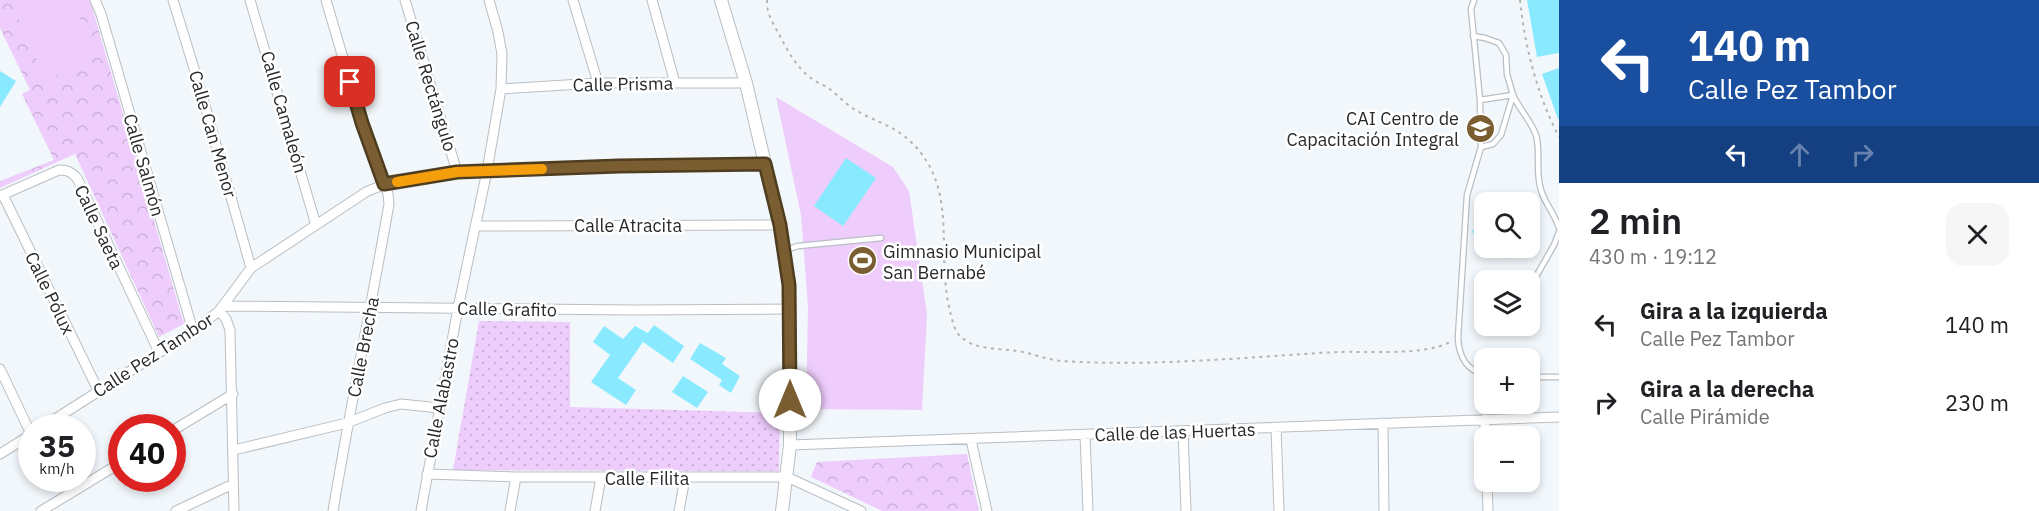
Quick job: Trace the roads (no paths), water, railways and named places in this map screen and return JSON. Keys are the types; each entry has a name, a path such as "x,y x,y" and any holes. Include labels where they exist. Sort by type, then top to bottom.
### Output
{"street":[{"name":"Calle Salmón","path":"95,0 193,331"},
{"name":"Calle Can Menor","path":"173,0 251,268"},
{"name":"Calle Camaleón","path":"250,0 316,225"},
{"name":"Calle Brecha","path":"326,0 362,123 388,194 389,204 333,511"},
{"name":"Calle Rectángulo","path":"405,0 457,172"},
{"name":"Calle Alabastro","path":"421,511 501,89 502,54 489,0"},
{"path":"573,0 598,83"},
{"path":"652,0 675,82"},
{"path":"721,0 746,82 780,225 789,285 790,445 782,511"},
{"name":"Calle Prisma","path":"501,89 598,83 746,82"},
{"name":"Calle Pez Tambor","path":"62,414 193,331 221,308 251,268 366,192 384,184 457,172 765,164"},
{"name":"Calle Saeta","path":"1,196 59,170 72,172 77,178 159,352"},
{"name":"Calle Pólux","path":"1,196 98,390"},
{"name":"Calle Atracita","path":"476,226 780,225"},
{"path":"221,308 230,330 234,511"},
{"name":"Calle Grafito","path":"221,308 790,309"},
{"path":"0,369 21,414"},
{"path":"186,423 233,394"},
{"path":"234,450 348,423 401,404 439,408"},
{"name":"Calle de las Huertas","path":"790,445 1559,417"},
{"path":"1485,419 1485,426"},
{"path":"1383,423 1384,511"},
{"path":"1276,428 1279,511"},
{"path":"1183,431 1186,511"},
{"path":"1085,435 1088,511"},
{"path":"971,440 987,511"},
{"path":"0,454 18,442"},
{"path":"41,511 108,470"},
{"name":"Calle Filita","path":"427,474 516,477 787,477 861,511"},
{"path":"510,511 516,477"},
{"path":"595,511 601,477"},
{"path":"679,511 685,478"},
{"path":"176,511 233,484"},
{"path":"1487,492 1488,511"}],"lane":[{"path":"1472,0 1473,36 1480,100 1481,147 1467,195 1458,338 1464,362 1474,370"},
{"path":"1473,36 1499,43 1506,55 1507,74 1513,95 1535,133 1539,151 1541,192 1556,216 1559,230 1554,245 1540,270"},
{"path":"1480,100 1513,95"},
{"path":"1481,147 1493,144 1501,135 1513,95"},
{"path":"784,250 798,246 881,238"},
{"path":"1540,378 1559,377"}],"place":[{"name":"CAI Centro de Capacitación Integral","path":"1480,128"},
{"name":"Gimnasio Municipal San Bernabé","path":"862,261"}]}
